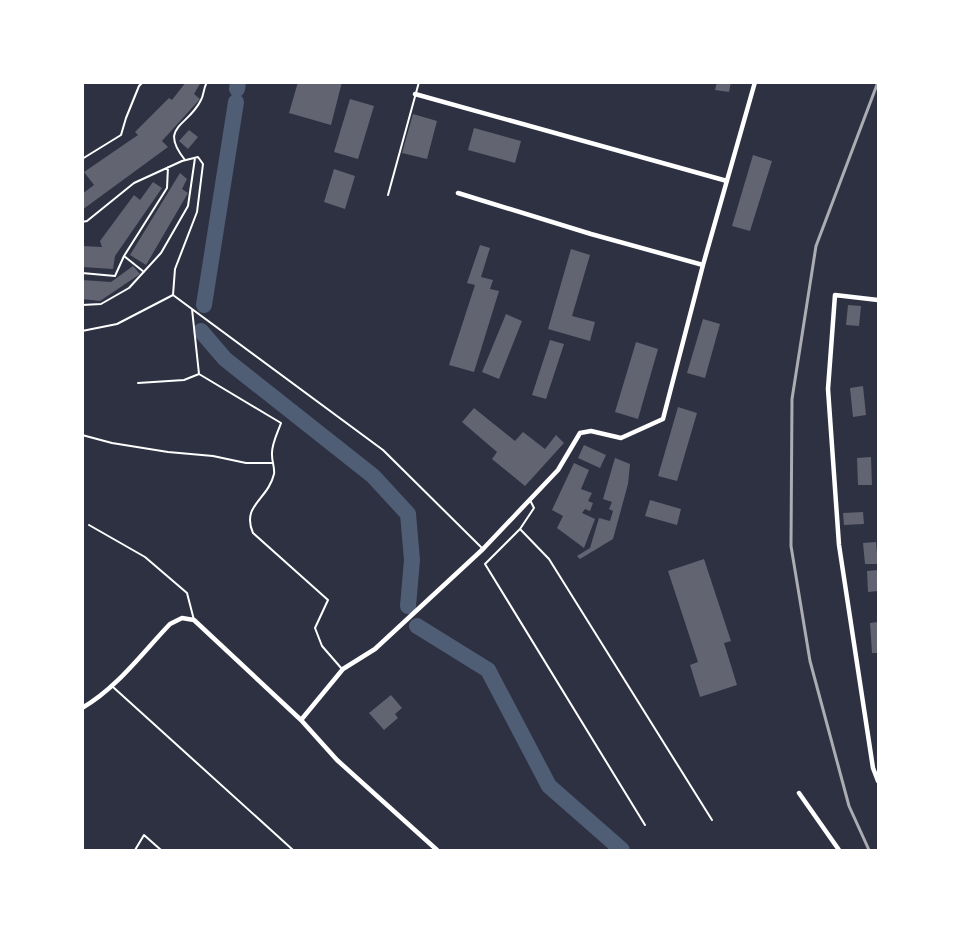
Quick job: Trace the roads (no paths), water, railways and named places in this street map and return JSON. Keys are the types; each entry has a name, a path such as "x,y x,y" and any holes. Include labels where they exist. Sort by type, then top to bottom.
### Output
{"street":[{"path":"302,720 343,669 375,649 483,549 558,470 580,433 591,431 621,438 663,419 703,265 755,82"},
{"path":"415,94 727,181"},
{"path":"458,193 591,234 703,265"},
{"path":"879,300 835,295 828,389 839,545 873,768 879,781"},
{"path":"82,708 96,700 112,686 170,624 182,618 194,620 302,720 337,760 437,850"},
{"path":"799,793 839,850"}],"lane":[{"path":"82,159 121,135 139,86 143,82"},
{"path":"185,160 175,147 173,139 178,128 202,99 202,90 207,82"},
{"path":"388,195 419,82"},
{"path":"82,222 87,221 134,183 185,160 198,157 203,164 197,212 175,269 173,295"},
{"path":"82,305 101,304 129,288 161,253 188,206 195,158"},
{"path":"82,273 115,276 124,256 166,188 168,167"},
{"path":"124,256 144,272"},
{"path":"173,295 383,450 483,549"},
{"path":"82,330 117,324 173,295"},
{"path":"192,309 199,374"},
{"path":"138,383 184,380 199,374"},
{"path":"199,374 281,423 271,453 275,471 269,487 249,514 248,522 253,533 328,600 315,628 322,646 343,669"},
{"path":"82,435 112,443 168,452 213,456 246,463 273,463"},
{"path":"530,500 534,508 520,529 485,564 645,825"},
{"path":"89,525 144,557 187,593 194,620"},
{"path":"520,529 549,559 712,820"},
{"path":"112,686 293,850"},
{"path":"135,850 144,835 161,850"}],"waterway":[{"path":"237,89 238,82"},
{"path":"204,305 236,102"},
{"path":"201,331 225,359 373,476 408,514 412,560 408,606"},
{"path":"417,626 488,670 549,786 622,850"}],"railway":[{"path":"869,850 849,806 810,661 791,546 792,399 816,246 878,82"}]}
